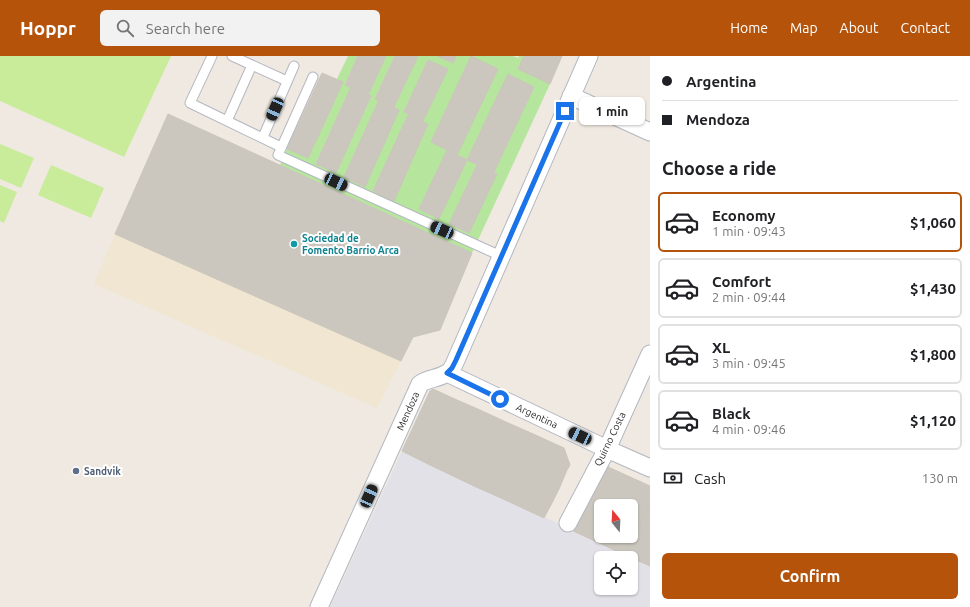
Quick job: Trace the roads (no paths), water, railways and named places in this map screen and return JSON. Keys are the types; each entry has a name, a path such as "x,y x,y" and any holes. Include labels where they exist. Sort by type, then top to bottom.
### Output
{"street":[{"path":"447,373 452,368 456,360 589,56"},
{"path":"571,96 650,132"},
{"name":"Quirno Costa","path":"568,523 607,449 650,354"},
{"name":"Argentina","path":"447,373 650,468"},
{"name":"Mendoza","path":"319,607 420,384 426,380 447,373"}],"lane":[{"path":"212,56 190,103 281,147"},
{"path":"232,56 287,81"},
{"path":"227,120 252,65"},
{"path":"262,137 294,66"},
{"path":"313,77 278,155 501,256"}],"place":[{"name":"Sociedad de Fomento Barrio Arca","path":"294,244"},
{"name":"Sandvik","path":"76,471"}]}
